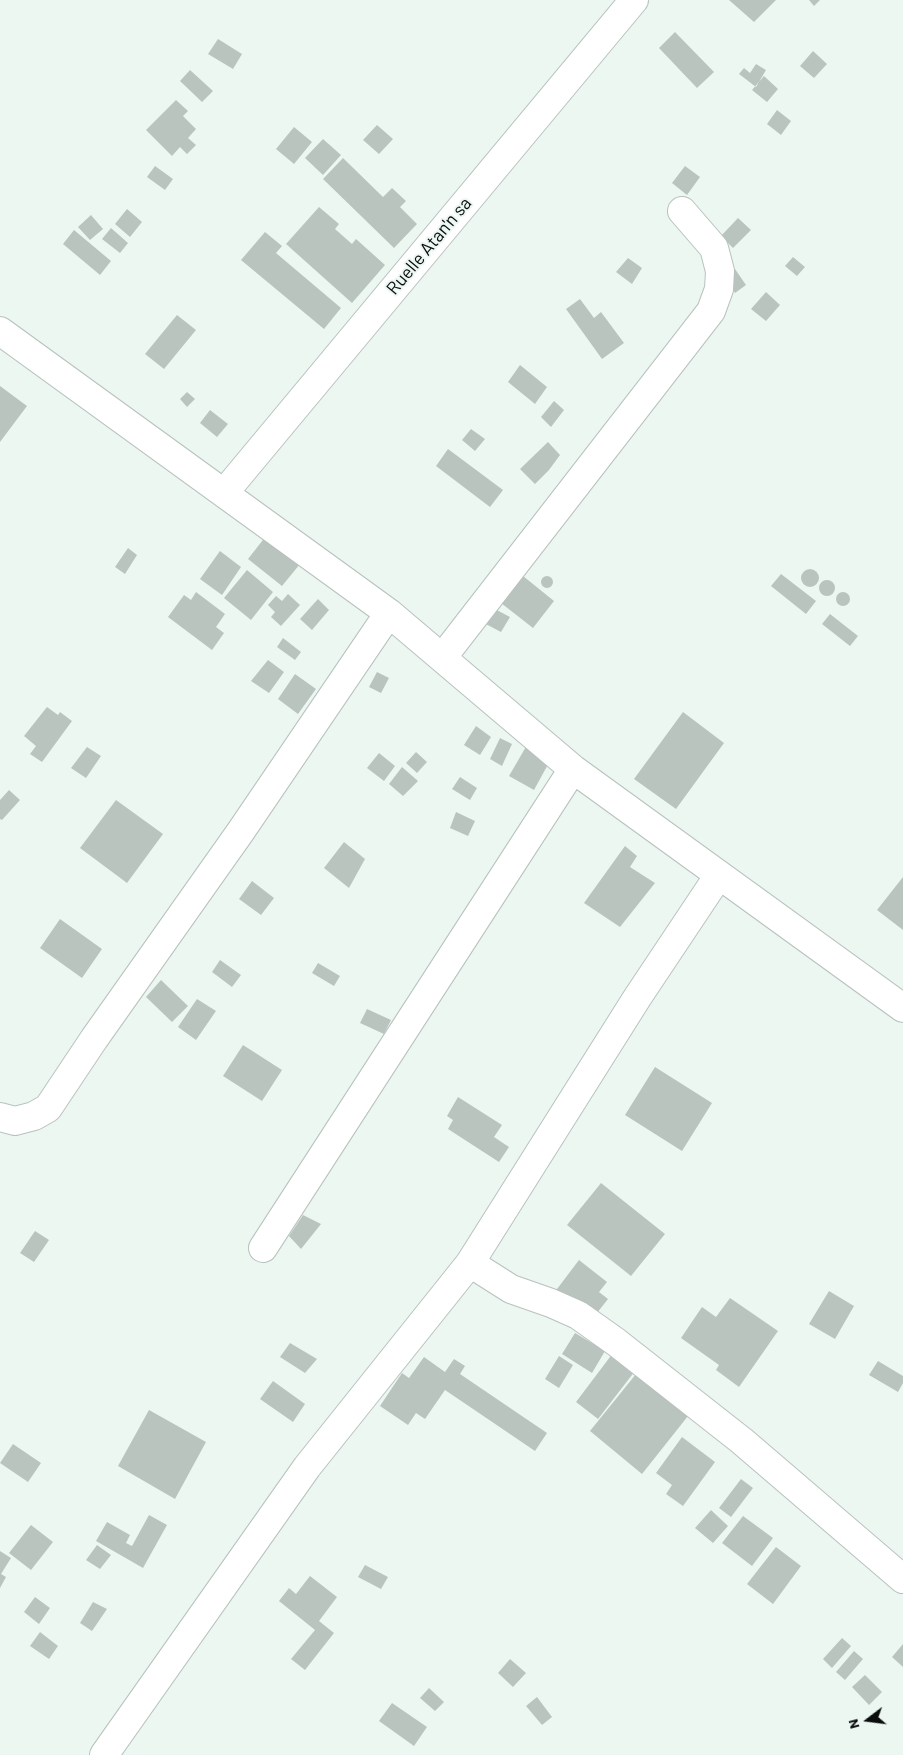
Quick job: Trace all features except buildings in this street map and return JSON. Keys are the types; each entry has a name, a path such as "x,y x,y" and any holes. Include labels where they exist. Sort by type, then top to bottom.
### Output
{"street":[{"name":"Ruelle Atan'n sa","path":"224,493 634,0"},
{"path":"442,658 711,311 719,289 720,270 714,248 682,211"},
{"path":"0,331 389,613 572,769 903,1008"},
{"path":"0,1117 15,1121 34,1116 48,1108 94,1039 241,831 389,613"},
{"path":"263,1248 572,769"},
{"path":"104,1755 307,1467 470,1263 636,998 719,875"},
{"path":"470,1263 512,1289 578,1315 608,1336 742,1441 903,1579"}]}
